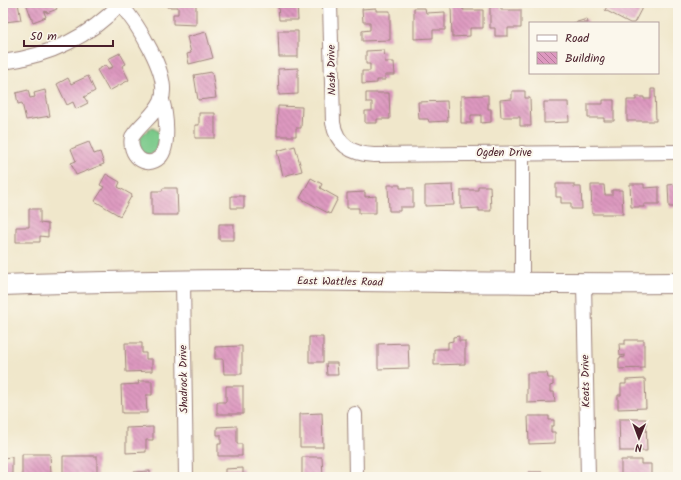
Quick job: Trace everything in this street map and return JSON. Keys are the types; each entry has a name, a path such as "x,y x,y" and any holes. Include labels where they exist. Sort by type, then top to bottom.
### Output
{"main road":[{"name":"East Wattles Road","path":"3,285 263,280 522,284 678,283"}],"street":[{"name":"Nash Drive","path":"330,3 332,116 336,137"},
{"path":"3,62 33,57 63,46 91,30 120,4 134,20 149,44 161,78 162,100"},
{"name":"Ogden Drive","path":"336,137 346,148 364,154 678,152"},
{"path":"522,153 522,284"},
{"name":"Shadrock Drive","path":"183,281 186,477"},
{"name":"Keats Drive","path":"584,284 588,477"},
{"path":"355,414 356,477"}],"green space":[{"path":"153,128 158,131 159,140 156,151 149,154 144,154 138,148 138,141 144,133"}],"building":[{"path":"18,3 21,20 5,22 6,30 3,31 3,4"},
{"path":"26,3 54,3 57,9 47,13 46,11 44,12 46,17 33,22"},
{"path":"167,3 196,3 196,25 173,24 173,14 178,14 178,7 167,7"},
{"path":"278,3 297,3 298,20 279,20"},
{"path":"609,3 644,4 635,22 628,22 605,10"},
{"path":"463,5 463,10 483,10 483,28 470,28 470,36 452,37 451,6"},
{"path":"501,5 501,10 521,10 521,28 508,28 508,36 495,36 495,28 490,28 490,6"},
{"path":"376,8 376,11 390,11 390,40 362,41 362,31 370,30 370,22 363,22 362,9"},
{"path":"414,8 425,8 426,13 445,12 445,30 433,30 433,38 414,39"},
{"path":"587,19 588,22 577,22"},
{"path":"278,31 298,31 298,57 279,57"},
{"path":"206,32 213,58 189,64 187,54 191,53 187,37"},
{"path":"384,50 385,62 394,62 395,75 385,75 385,80 377,80 377,83 362,84 362,71 370,71 370,64 366,64 366,51"},
{"path":"120,53 126,64 122,66 129,80 109,91 97,70 106,65 108,69 113,67 108,59"},
{"path":"298,68 298,94 279,95 278,69"},
{"path":"212,72 216,98 198,100 194,75"},
{"path":"88,76 95,91 84,97 88,103 76,109 73,102 67,105 57,84 68,78 71,84"},
{"path":"651,89 655,89 656,121 627,121 627,100 636,100 636,97 651,99"},
{"path":"28,90 30,98 35,97 34,93 45,90 50,116 26,120 22,103 18,104 16,93"},
{"path":"512,91 525,91 525,98 530,98 531,126 520,126 520,117 501,117 500,100 512,99"},
{"path":"366,93 389,93 390,119 377,119 377,123 365,123 365,111 372,111 372,102 366,102"},
{"path":"488,95 488,109 491,109 491,122 481,123 481,115 471,115 471,123 461,123 461,96"},
{"path":"3,96 5,96 5,113 3,113"},
{"path":"603,100 614,100 614,121 604,121 604,118 588,118 588,104 603,104"},
{"path":"447,101 448,121 429,122 428,119 419,119 418,102"},
{"path":"544,102 568,102 569,122 544,123"},
{"path":"278,106 302,107 301,128 296,128 296,136 277,136"},
{"path":"199,113 215,113 215,138 195,138 195,125 199,125"},
{"path":"89,142 94,154 100,152 104,164 76,175 71,163 76,161 71,149"},
{"path":"295,146 302,171 283,176 277,151"},
{"path":"106,174 120,182 118,187 132,195 120,216 95,201 104,187 100,185"},
{"path":"311,178 322,184 320,188 338,198 330,214 300,198"},
{"path":"556,184 574,184 574,187 581,187 582,209 571,209 571,203 561,203 561,197 556,197"},
{"path":"630,184 644,184 644,188 659,187 659,204 644,204 644,207 631,207"},
{"path":"678,184 678,207 669,207 668,185"},
{"path":"388,185 400,185 400,188 413,188 413,207 400,207 400,211 389,211"},
{"path":"453,185 454,205 425,206 425,186"},
{"path":"591,185 604,185 605,195 612,195 612,190 622,190 623,214 592,214"},
{"path":"478,186 490,186 491,211 479,211 479,208 461,209 461,190 478,190"},
{"path":"163,188 177,188 178,215 152,215 152,191 162,191"},
{"path":"365,192 365,197 376,196 376,213 359,213 359,208 347,208 347,193"},
{"path":"231,196 244,196 244,208 231,208"},
{"path":"29,209 40,209 40,223 48,224 48,237 40,236 40,242 16,242 16,227 29,227"},
{"path":"219,224 234,224 234,240 219,240"},
{"path":"459,336 459,341 465,341 465,364 434,365 434,349 448,349 448,342 453,341 453,337"},
{"path":"309,337 323,337 323,362 309,362"},
{"path":"625,340 644,340 644,368 619,369 619,358 625,357 625,355 620,356 619,344 625,344"},
{"path":"125,343 142,343 142,353 146,353 146,359 152,359 152,371 126,372"},
{"path":"408,343 409,368 378,369 378,344"},
{"path":"242,346 242,374 224,374 223,359 215,359 215,347"},
{"path":"326,363 337,363 338,375 327,375"},
{"path":"527,373 547,373 548,378 553,378 553,385 550,386 550,392 554,392 555,402 527,403"},
{"path":"645,379 646,408 618,409 618,395 621,395 621,384 626,384 626,380"},
{"path":"138,381 152,381 152,395 146,395 147,413 122,413 121,385 139,384"},
{"path":"226,386 243,386 243,414 217,414 217,402 226,402"},
{"path":"322,413 323,447 300,447 300,414"},
{"path":"528,416 549,416 549,420 554,420 554,426 551,426 551,432 555,432 555,443 529,444"},
{"path":"619,419 646,419 647,451 620,451"},
{"path":"237,426 237,444 242,444 242,456 218,456 218,444 221,444 221,435 217,435 217,427"},
{"path":"153,427 153,440 146,440 146,452 126,453 126,428"},
{"path":"22,454 50,454 51,473 54,473 54,477 22,477"},
{"path":"63,456 97,456 97,477 83,477 83,474 78,474 78,477 63,477"},
{"path":"12,457 12,477 3,477 3,458"},
{"path":"302,457 322,457 323,477 302,477"},
{"path":"621,460 641,460 641,464 651,464 651,477 621,477"},
{"path":"243,468 243,477 225,477 225,469"},
{"path":"150,471 150,477 134,477 133,472"},
{"path":"528,472 542,472 542,477 528,477"}]}
